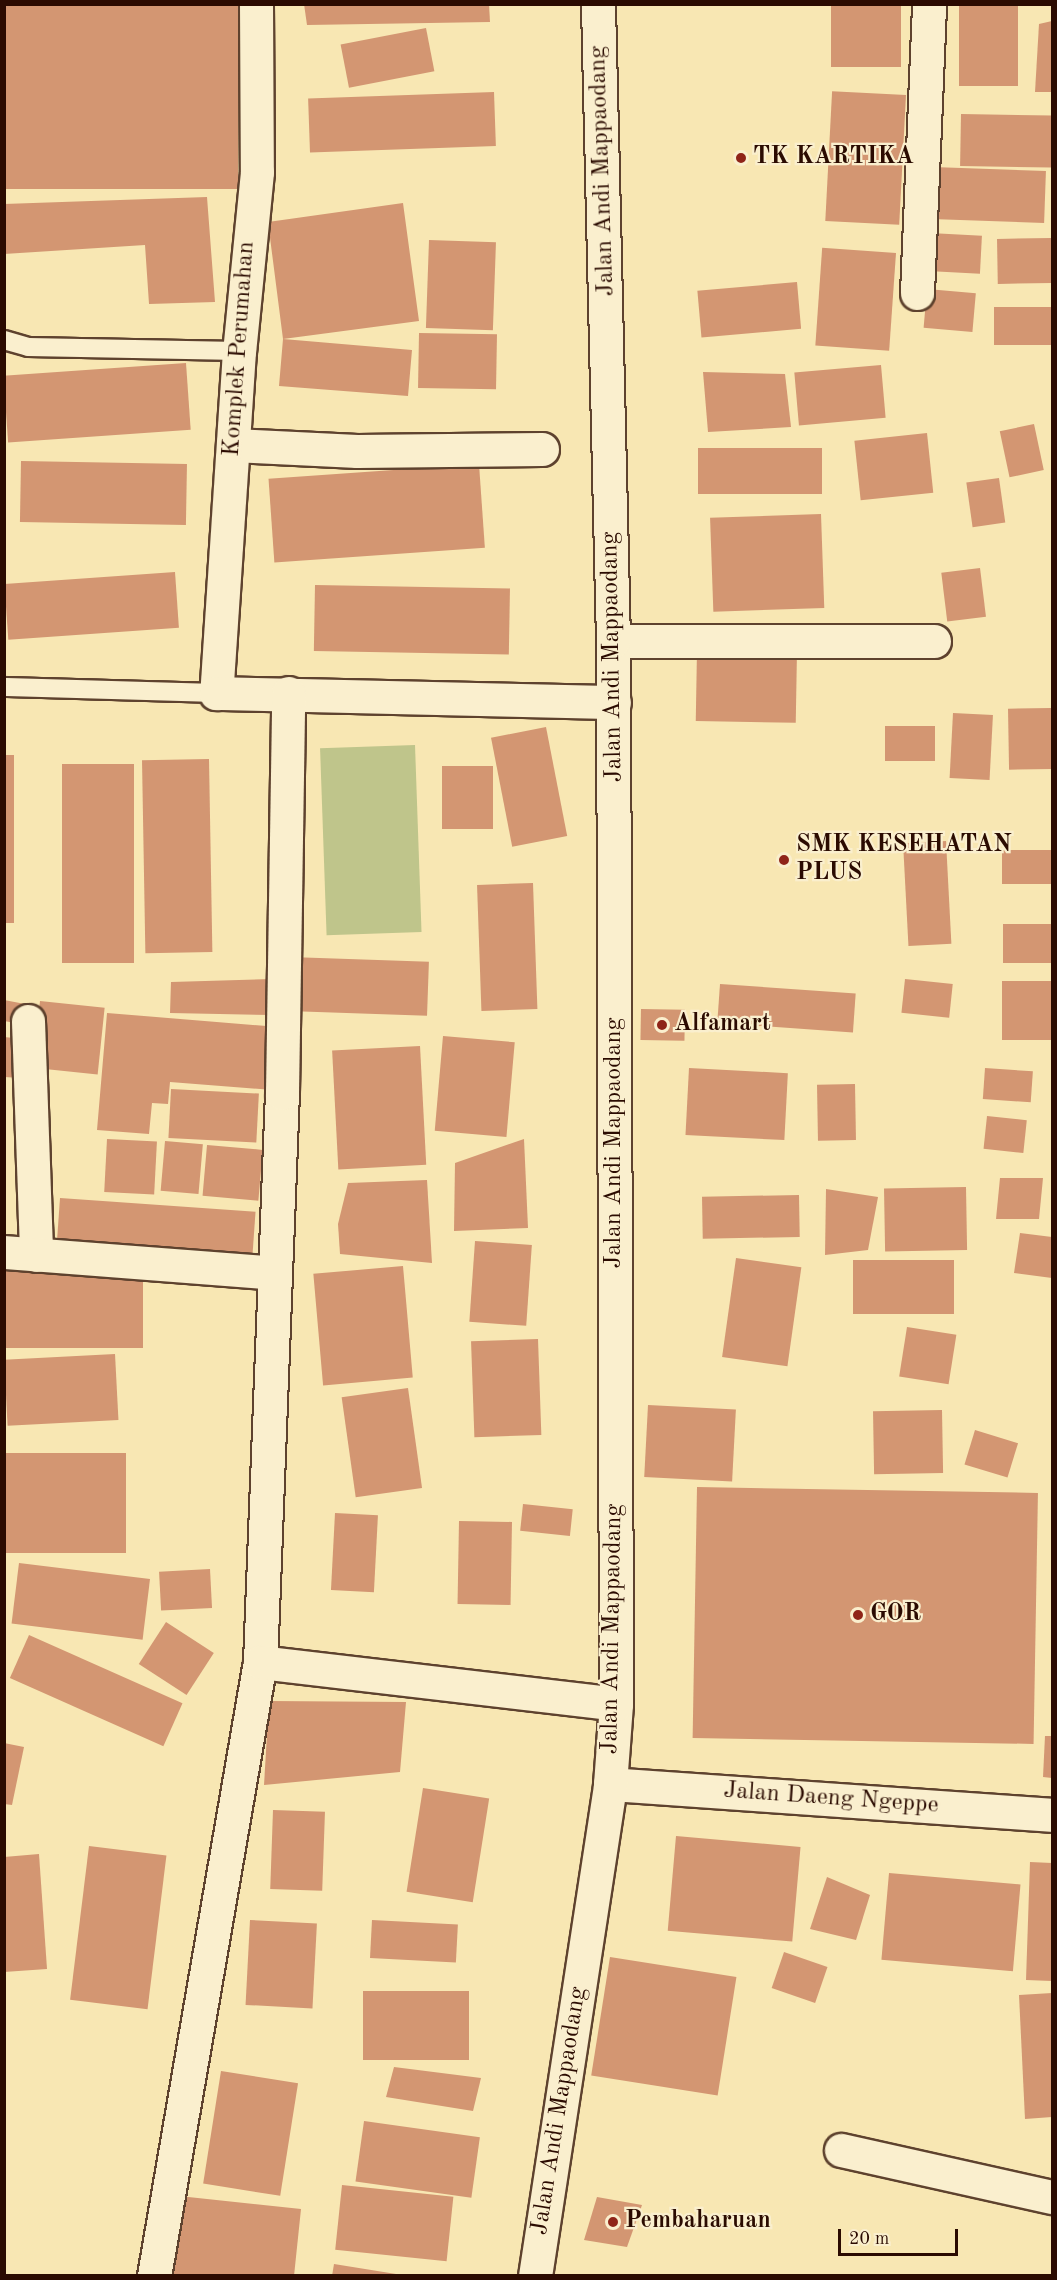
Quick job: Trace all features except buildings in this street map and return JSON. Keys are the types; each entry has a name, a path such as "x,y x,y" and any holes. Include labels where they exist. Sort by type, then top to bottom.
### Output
{"street":[{"name":"Komplek Perumahan","path":"216,693 239,351 257,172 256,4"},
{"name":"Jalan Andi Mappaodang","path":"535,2276 610,1784 616,1704 614,702 598,4"},
{"path":"916,293 929,4"},
{"path":"233,445 357,451 542,449"},
{"path":"613,641 934,642"},
{"path":"216,693 614,702"},
{"path":"154,2276 260,1662 282,1093 288,693"},
{"path":"28,1020 36,1255"},
{"path":"4,1252 274,1273"},
{"path":"260,1662 616,1704"},
{"name":"Jalan Daeng Ngeppe","path":"610,1784 1053,1815"},
{"path":"841,2150 1053,2197"}],"lane":[{"path":"4,340 28,347 239,351"},
{"path":"4,687 216,693"}],"green space":[{"path":"415,745 422,932 327,935 320,748"}],"place":[{"name":"TK KARTIKA","path":"741,158"},
{"name":"SMK KESEHATAN PLUS","path":"784,860"},
{"name":"Alfamart","path":"662,1025"},
{"name":"GOR","path":"858,1615"},
{"name":"Pembaharuan","path":"613,2222"}]}
